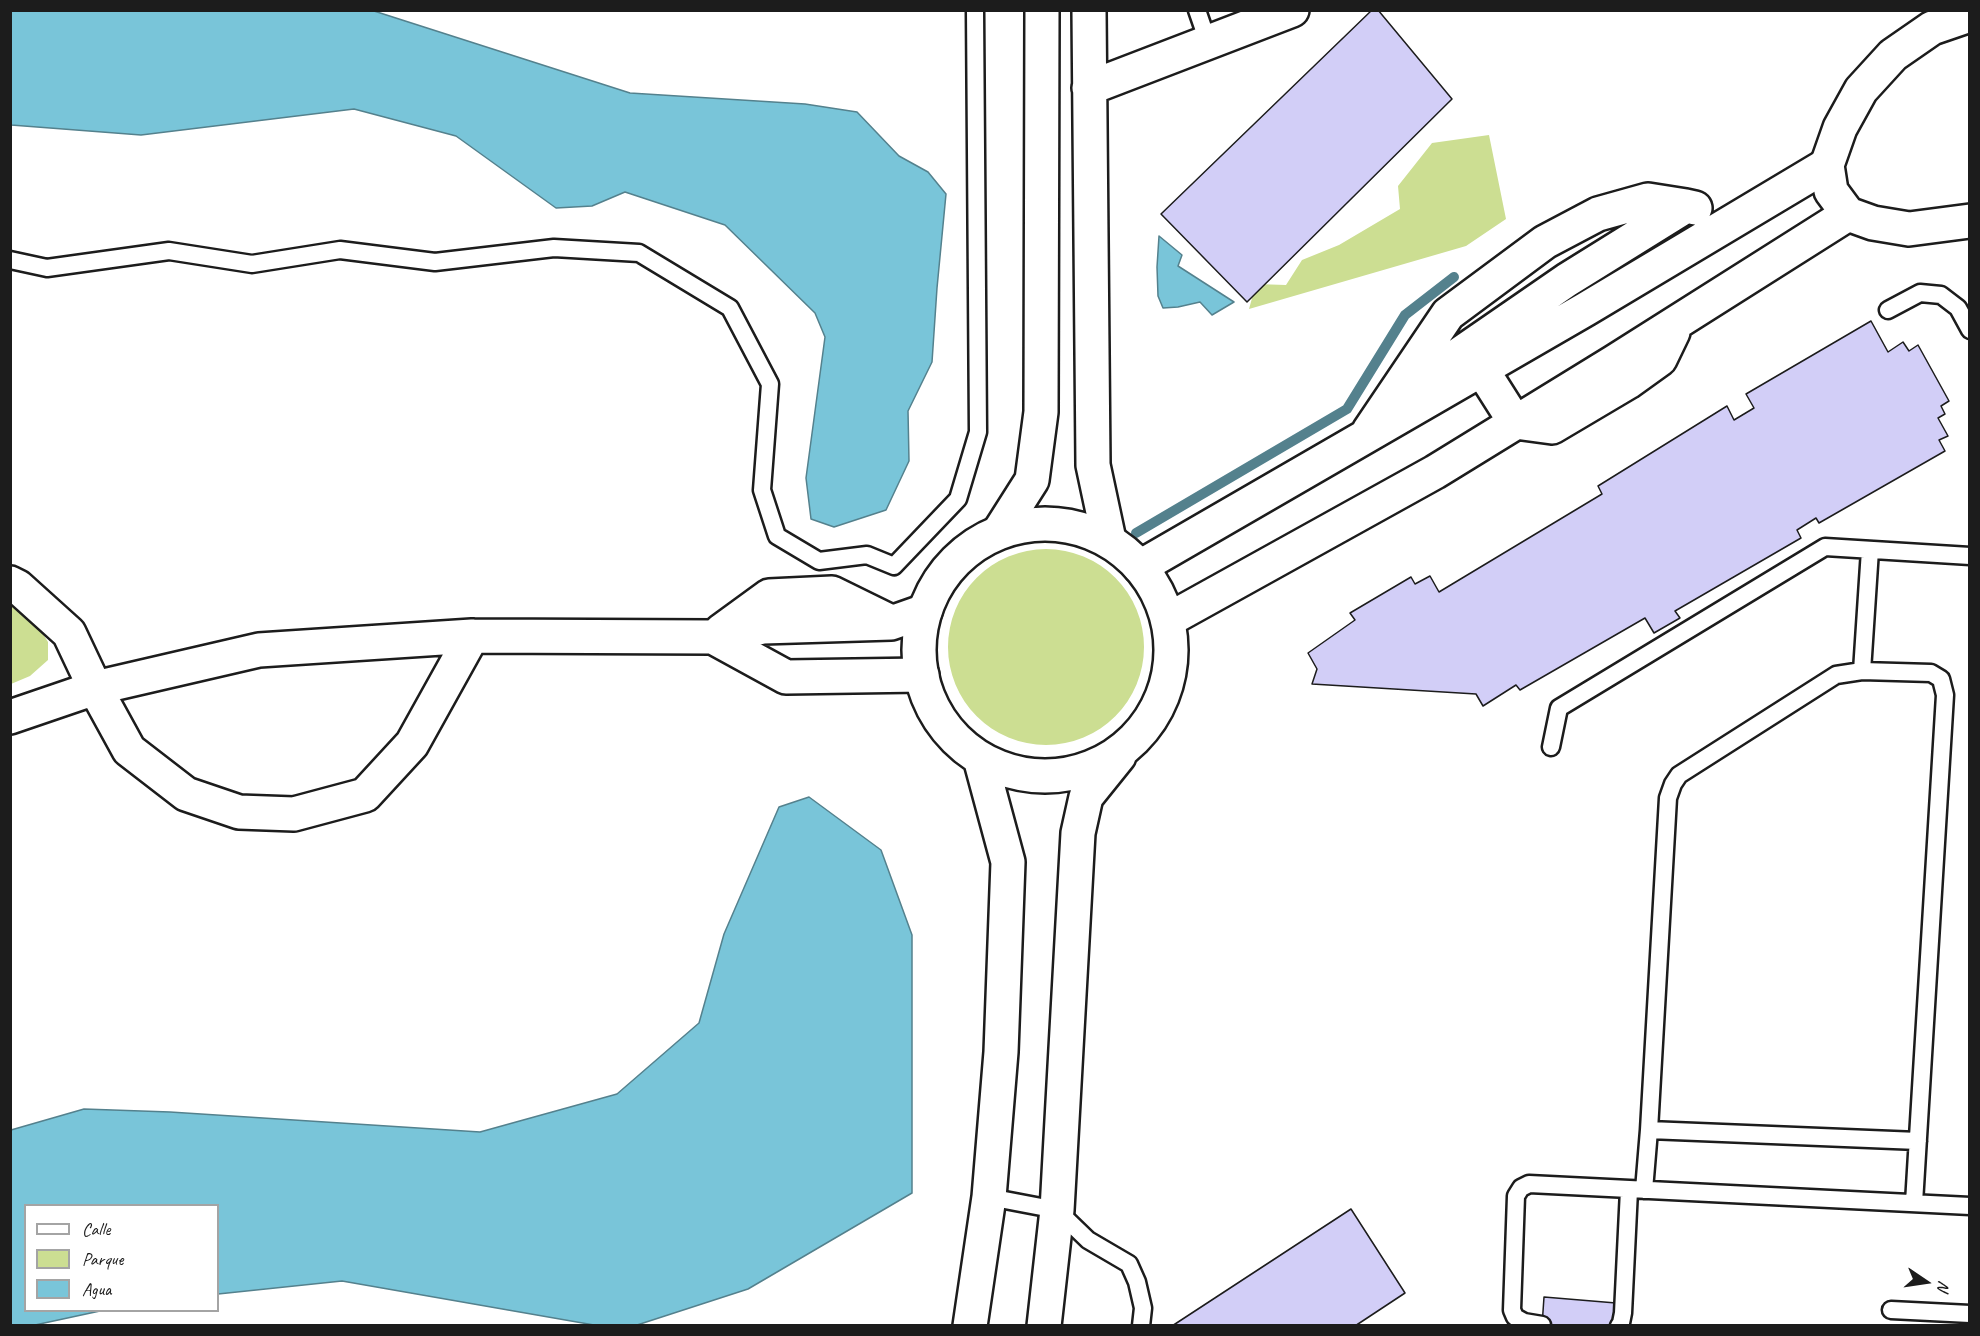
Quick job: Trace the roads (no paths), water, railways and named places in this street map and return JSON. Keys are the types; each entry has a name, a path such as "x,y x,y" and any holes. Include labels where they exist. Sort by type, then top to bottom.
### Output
{"street":[{"path":"999,532 1032,480 1041,412 1042,10"},
{"path":"1089,10 1093,465 1109,540"},
{"path":"1089,88 1292,10"},
{"path":"1970,15 1932,28 1893,55 1861,90 1840,128 1827,165 1831,191 1848,214 1873,224 1909,229 1970,221"},
{"path":"1388,404 1741,216 1827,165"},
{"path":"1364,437 1448,314 1545,242 1598,214 1648,200 1741,216"},
{"path":"1140,567 1364,437 1475,359 1567,280 1686,206"},
{"path":"1167,620 1435,472 1848,214"},
{"path":"1448,314 1515,422"},
{"path":"1044,1326 1057,1210 1078,833 1086,797 1145,726 1161,699 1170,660 1167,620 1157,591 1140,567 1109,540 1074,526 1036,523 999,532 967,550 942,578 925,611 919,643 921,675 933,708 953,736 980,758 1016,773 1054,776 1092,767 1125,748"},
{"path":"10,584 18,587 69,633 94,688 129,750 186,794 239,812 294,814 365,795 412,744 471,636"},
{"path":"713,637 770,596 832,593 891,622 925,611"},
{"path":"10,717 94,688 259,650 471,636 713,637 786,677 921,675"},
{"path":"970,1326 990,1197 1001,1052 1008,862 980,758"}],"lane":[{"path":"10,260 46,268 169,252 252,264 340,250 435,262 554,249 639,253 729,308 770,384 762,490 777,536 819,561 867,555 894,566 958,499 978,432 975,10"},
{"path":"1197,10 1208,42"},
{"path":"1888,310 1920,293 1941,296 1958,308 1970,330"},
{"path":"1551,747 1559,708 1825,547 1970,556"},
{"path":"1862,671 1870,550"},
{"path":"1619,1326 1623,1313 1636,1190 1649,1130 1668,798 1673,784 1679,775 1836,675 1862,671 1931,673 1941,679 1945,694 1914,1203"},
{"path":"1649,1130 1918,1141"},
{"path":"1542,1325 1524,1322 1515,1317 1512,1310 1516,1196 1521,1188 1529,1184 1970,1206"},
{"path":"990,1197 1057,1210 1088,1240 1129,1264 1137,1282 1143,1308 1141,1326"},
{"path":"1891,1310 1970,1314"}],"water":[{"path":"10,11 374,11 630,93 805,104 857,112 899,156 928,172 946,194 932,362 908,411 909,461 886,510 834,527 811,519 806,478 825,337 815,313 725,225 625,192 592,206 556,208 456,136 354,109 141,135 11,125"},
{"path":"1159,236 1182,255 1178,266 1234,302 1212,315 1200,302 1163,308 1158,296"},
{"path":"809,797 881,850 912,935 912,1193 748,1289 634,1326 594,1325 342,1281 219,1294 219,1204 24,1204 24,1312 95,1312 35,1325 11,1325 11,1130 84,1109 170,1112 480,1132 617,1094 699,1023 724,934 779,807"}],"waterway":[{"path":"1136,533 1347,409 1405,315 1454,277"}]}
